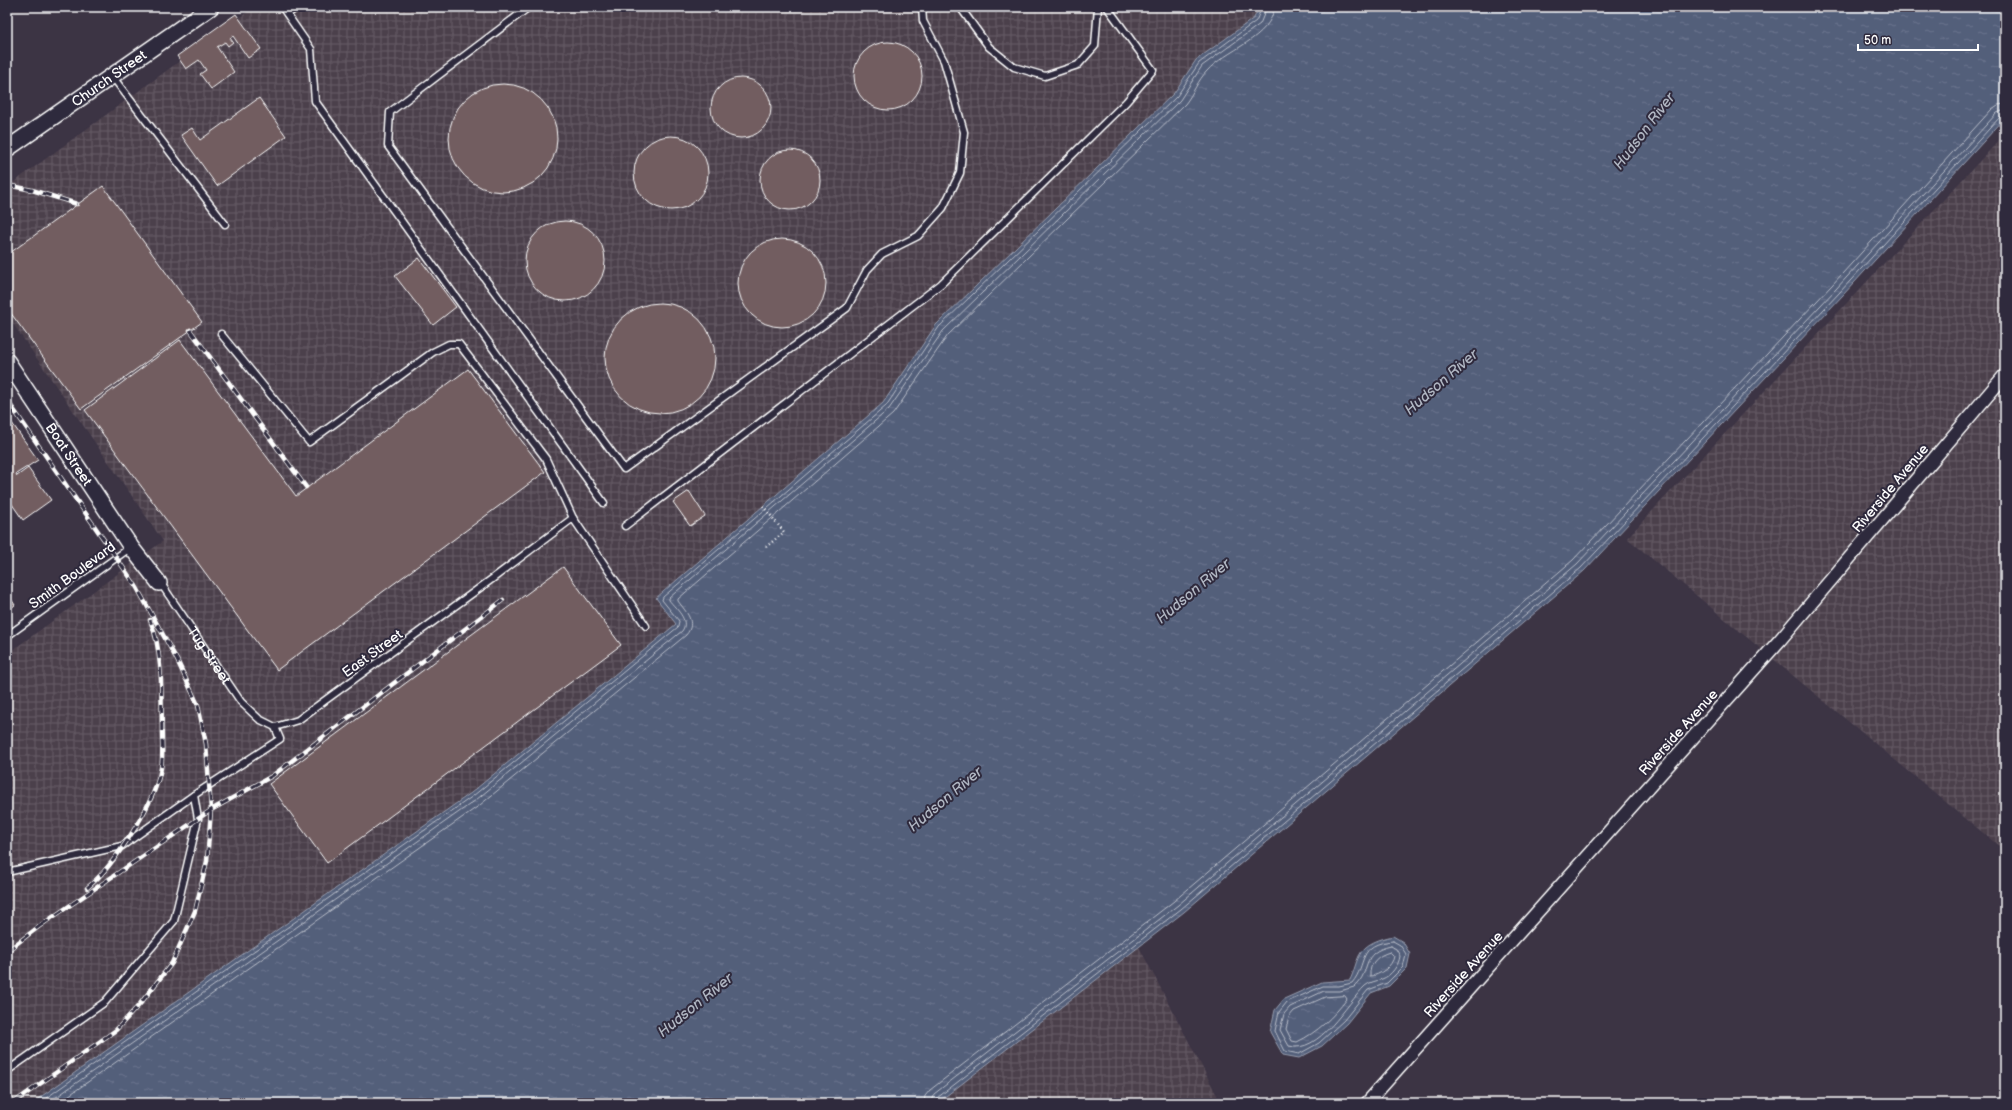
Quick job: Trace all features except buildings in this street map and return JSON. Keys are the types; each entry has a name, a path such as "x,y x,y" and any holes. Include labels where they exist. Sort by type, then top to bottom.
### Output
{"street":[{"name":"Church Street","path":"7,149 211,7"},
{"name":"Boat Street","path":"7,361 131,547"},
{"name":"Riverside Avenue","path":"1367,1103 1754,669 2005,375"},
{"name":"Tug Street","path":"131,547 162,586"}],"lane":[{"path":"282,7 311,49 314,101 604,503"},
{"path":"287,14 298,7"},
{"path":"529,7 390,112 388,146 624,469 847,308 867,270 882,254 918,236 943,208 960,173 964,132 944,61 923,21 922,7"},
{"path":"960,7 989,47 1014,68 1045,76 1078,65 1095,46 1098,7"},
{"path":"625,526 940,284 1126,102 1153,70 1107,7"},
{"path":"112,76 224,224"},
{"path":"221,334 309,442 433,352 449,344 459,344 546,459 573,518 646,626"},
{"name":"East Street","path":"275,727 298,720 492,579 573,518"},
{"name":"Smith Boulevard","path":"7,636 131,547"},
{"name":"Tug Street","path":"162,586 241,702 259,719 275,727"},
{"path":"7,872 122,846 194,795 280,740 275,727"},
{"path":"7,1071 105,1002 174,921 198,819 194,795"}],"path":[{"path":"763,506 784,532 766,547"}],"shaded area":[{"path":"254,7 1259,7 1254,18 1196,60 1174,93 936,325 883,403 656,598 676,624 471,793 32,1103 7,1103 7,654 163,541 7,315 7,187"},
{"path":"2005,134 2005,851 1627,538"},
{"path":"1139,947 1221,1103 937,1103"}],"water":[{"name":"Hudson River","path":"1259,7 2005,7 2005,118 1843,295 1584,571 1184,912 937,1103 32,1103 471,793 676,624 656,598 883,403 936,325 1174,93 1196,60 1254,18"},
{"path":"1393,936 1403,942 1410,954 1407,968 1389,986 1371,993 1347,1023 1322,1046 1299,1058 1283,1055 1270,1032 1275,1010 1284,999 1322,982 1350,980 1359,956 1365,948 1378,940"}],"railway":[{"path":"7,185 32,190 77,204"},
{"path":"190,330 306,487"},
{"path":"7,400 136,586 177,660 198,705 206,744 211,810 207,861 195,911 172,963 140,1004 116,1030 13,1103"},
{"path":"41,925 211,810 272,776 503,600"},
{"path":"87,888 110,864 132,832 151,798 161,768 160,662 158,647 150,620"},
{"path":"7,951 45,922"}]}
